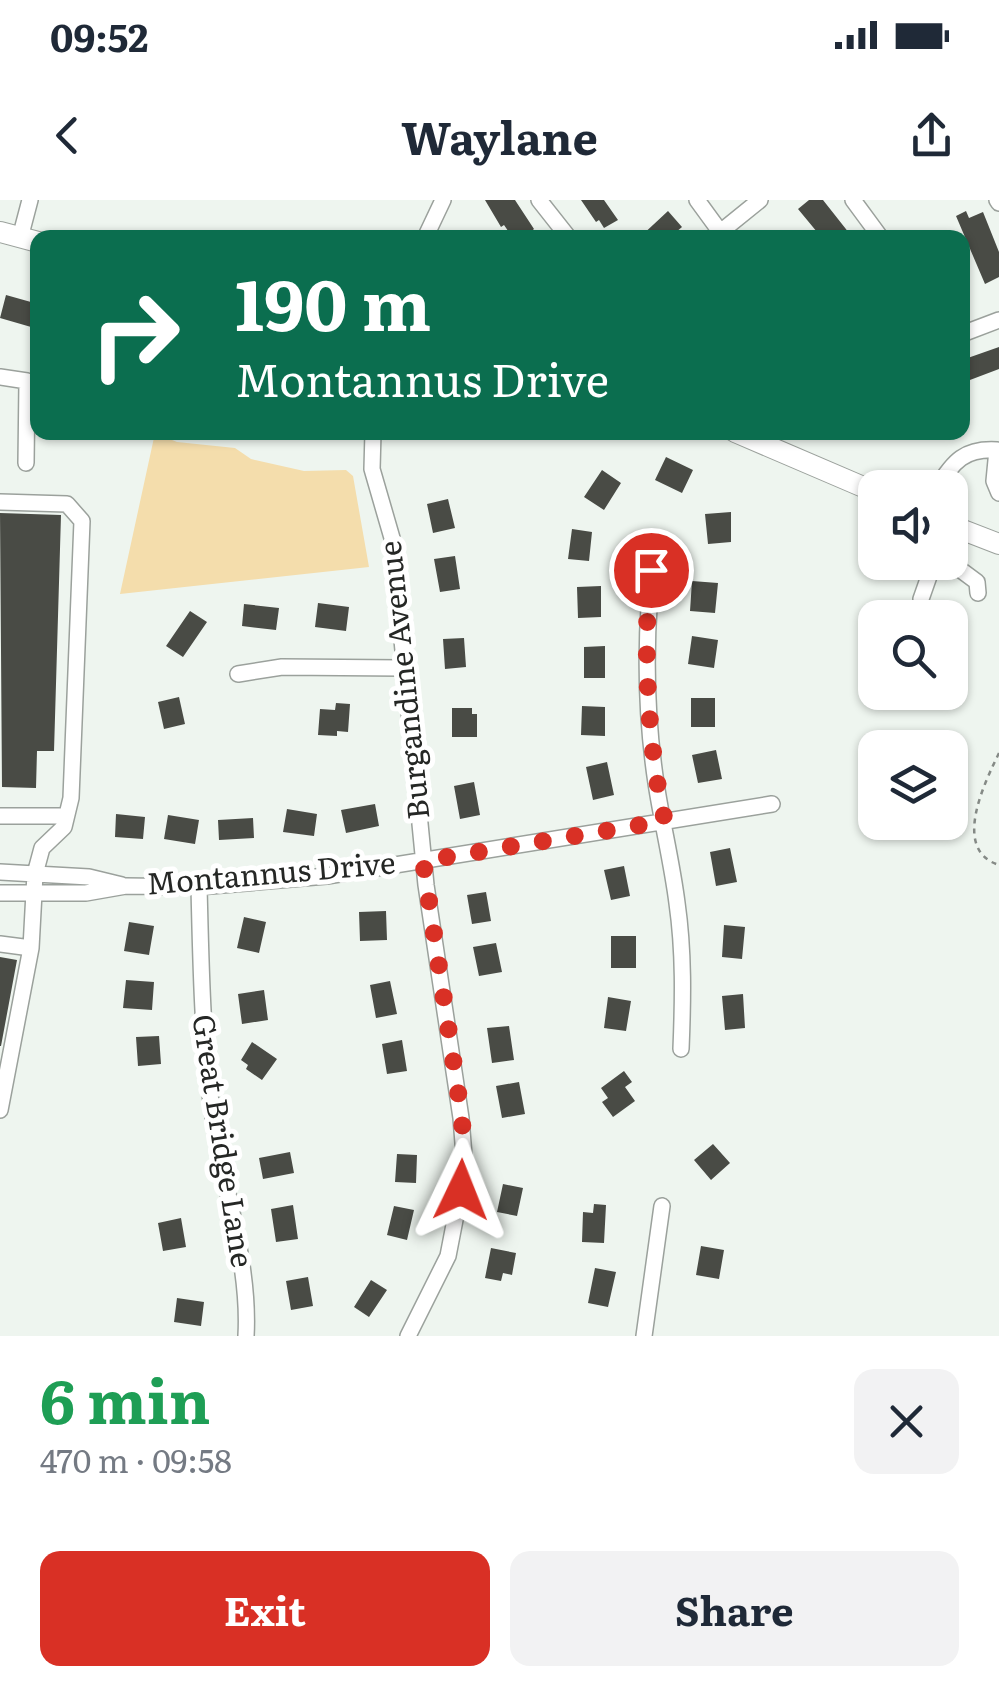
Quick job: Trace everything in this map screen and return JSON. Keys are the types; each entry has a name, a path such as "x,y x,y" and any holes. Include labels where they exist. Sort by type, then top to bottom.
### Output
{"main road":[{"path":"755,440 858,484"},
{"path":"968,532 999,544"}],"street":[{"path":"19,237 30,200"},
{"path":"429,230 443,200"},
{"path":"539,200 563,230"},
{"path":"697,200 715,230"},
{"path":"726,230 760,200"},
{"path":"853,200 874,230"},
{"path":"970,331 999,320"},
{"path":"0,377 27,381 26,463"},
{"name":"Burgandine Avenue","path":"374,440 372,469 392,538 423,861 462,1118 464,1168 448,1256 408,1336"},
{"path":"950,470 960,456 973,450 997,450 994,481 999,493"},
{"path":"0,502 68,504 82,521 70,798 64,827 42,848 35,874 30,948 0,1110"},
{"path":"656,538 648,621 656,784 678,907 684,977 682,1049"},
{"path":"968,575 977,582 978,592"},
{"path":"921,598 928,580"},
{"path":"238,674 282,667 402,668"},
{"name":"Montannus Drive","path":"0,894 86,893 126,886 200,887 327,876 772,804"},
{"path":"0,816 66,816"},
{"name":"Montannus Drive","path":"0,872 89,876 126,886"},
{"name":"Great Bridge Lane","path":"200,887 201,1000 214,1120 243,1280 246,1336"},
{"path":"0,944 30,948"},
{"path":"644,1336 662,1206"}],"path":[{"path":"999,754 985,783 974,822 982,854 987,861 999,865"}],"shaded area":[{"path":"153,440 235,448 251,459 304,471 346,470 353,476 369,567 120,594"}],"building":[{"path":"485,200 515,200 534,229 507,230 504,225 501,227"},
{"path":"581,200 604,200 618,220 604,228"},
{"path":"809,200 823,200 847,230 815,230 798,209"},
{"path":"668,211 682,227 678,230 648,230"},
{"path":"966,211 969,218 983,212 999,252 999,277 985,284 970,249 970,230 962,230 956,216"},
{"path":"6,295 30,302 30,327 0,318"},
{"path":"999,347 999,369 970,380 970,357"},
{"path":"666,457 693,470 682,493 655,480"},
{"path":"602,470 621,483 604,510 584,497"},
{"path":"448,499 455,528 433,533 427,504"},
{"path":"731,512 731,542 708,544 705,514"},
{"path":"0,513 61,515 54,751 37,751 36,788 2,787"},
{"path":"572,529 592,532 589,561 568,559"},
{"path":"455,556 460,589 440,592 434,559"},
{"path":"692,581 718,583 715,613 690,611"},
{"path":"601,586 601,617 578,618 577,587"},
{"path":"318,603 349,607 346,631 315,627"},
{"path":"244,604 279,608 276,630 242,626"},
{"path":"190,611 207,622 183,657 166,646"},
{"path":"692,636 718,640 714,668 688,664"},
{"path":"464,638 466,667 445,669 443,639"},
{"path":"605,646 605,678 584,678 584,647"},
{"path":"179,697 185,724 164,729 158,702"},
{"path":"691,698 715,698 715,727 691,727"},
{"path":"336,703 350,704 348,732 318,735 320,709 335,710"},
{"path":"582,706 605,707 605,736 581,735"},
{"path":"452,708 472,708 472,714 477,714 477,737 452,737"},
{"path":"716,750 722,779 698,783 692,755"},
{"path":"607,762 614,795 593,800 586,767"},
{"path":"474,782 480,815 460,819 454,786"},
{"path":"375,804 379,826 346,833 341,810"},
{"path":"287,809 317,814 314,836 283,832"},
{"path":"116,814 145,817 143,839 115,837"},
{"path":"168,815 199,820 195,844 164,839"},
{"path":"253,818 254,838 219,840 218,820"},
{"path":"730,848 737,882 716,886 710,852"},
{"path":"624,866 630,896 611,900 604,870"},
{"path":"486,892 491,921 472,924 467,895"},
{"path":"386,911 387,940 360,941 359,912"},
{"path":"244,917 266,922 259,953 237,948"},
{"path":"129,922 154,926 149,955 124,951"},
{"path":"724,925 745,927 742,959 722,957"},
{"path":"611,936 636,936 636,968 611,968"},
{"path":"496,943 502,972 479,976 473,947"},
{"path":"0,957 17,960 1,1046 0,1046"},
{"path":"126,980 154,982 152,1010 123,1008"},
{"path":"390,981 397,1014 376,1018 370,985"},
{"path":"264,990 268,1020 242,1024 238,994"},
{"path":"743,994 745,1028 725,1030 722,996"},
{"path":"608,997 631,1001 626,1031 604,1028"},
{"path":"509,1026 514,1060 492,1063 487,1028"},
{"path":"159,1036 161,1064 138,1066 136,1037"},
{"path":"402,1040 407,1071 387,1074 382,1044"},
{"path":"252,1042 277,1059 262,1080 246,1069 248,1065 241,1060"},
{"path":"624,1071 632,1082 625,1087 635,1101 613,1117 602,1102 608,1098 601,1088"},
{"path":"519,1082 525,1114 502,1118 496,1086"},
{"path":"713,1144 730,1163 711,1180 694,1160"},
{"path":"290,1152 294,1173 263,1179 259,1158"},
{"path":"397,1154 417,1155 416,1183 395,1182"},
{"path":"503,1184 523,1188 517,1216 497,1212"},
{"path":"594,1204 606,1205 604,1243 582,1242 583,1212 593,1213"},
{"path":"293,1205 298,1239 276,1242 271,1209"},
{"path":"394,1206 414,1210 407,1240 387,1235"},
{"path":"181,1218 186,1247 163,1251 158,1223"},
{"path":"701,1246 724,1250 719,1279 696,1275"},
{"path":"491,1248 516,1253 512,1275 503,1273 501,1281 485,1278"},
{"path":"595,1268 616,1272 608,1307 588,1303"},
{"path":"308,1277 313,1306 291,1310 286,1281"},
{"path":"371,1280 387,1290 369,1317 354,1307"},
{"path":"177,1298 204,1302 201,1326 174,1322"}],"route":[{"path":"461,1190 462,1118 423,861 665,821 656,784 652,726 647,604 651,570"}]}
